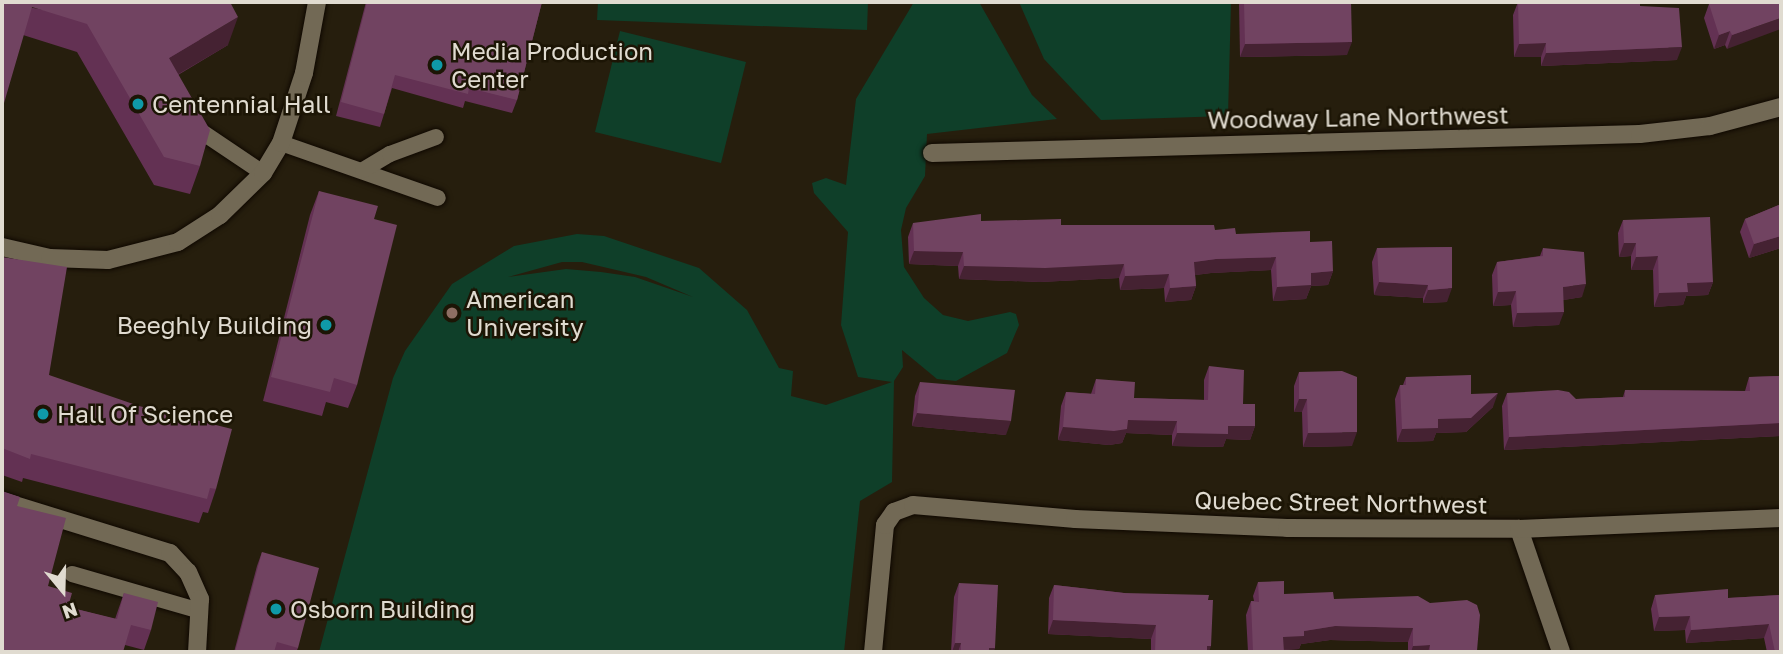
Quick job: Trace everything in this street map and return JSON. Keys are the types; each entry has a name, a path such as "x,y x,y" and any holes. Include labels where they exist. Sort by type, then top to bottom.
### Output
{"street":[{"path":"2,247 87,261 154,251 220,215 263,173 281,143 304,73 317,2"},
{"name":"Woodway Lane Northwest","path":"932,153 1640,134 1710,126 1781,107"},
{"path":"2,501 170,553 188,572 200,611 197,652"},
{"name":"Quebec Street Northwest","path":"873,652 885,525 901,508 925,505 1231,527 1519,529 1781,518"},
{"path":"1519,529 1561,652"}],"lane":[{"path":"185,106 195,130 263,173"},
{"path":"363,170 390,154 436,138"},
{"path":"281,143 438,198"},
{"path":"72,574 200,611"}],"green space":[{"path":"598,2 868,2 867,30 597,20"},
{"path":"914,2 979,2 1032,95 1057,119 927,134 925,176 906,208 901,230 904,267 924,298 943,315 968,321 1010,312 1016,314 1019,325 1007,353 956,381 937,379 902,350 903,367 894,381 892,482 860,501 844,652 319,652 393,378 405,351 452,284 514,246 577,234 604,236 699,268 747,310 779,368 793,371 791,396 826,405 892,382 858,377 841,325 848,232 814,193 812,183 826,178 846,185 856,99","holes":["562,262 582,262 646,277 693,297 635,277 601,272 566,269 508,277"]},
{"path":"1019,2 1231,2 1228,116 1101,120 1044,59"},
{"path":"620,31 746,62 721,163 595,132"}],"building":[{"path":"2,2 230,2 238,17 169,58 210,130 200,166 164,157 87,24 32,7 2,110"},
{"name":"Media Production Center","path":"367,2 542,2 517,100 469,88 468,94 395,75 384,114 341,102"},
{"path":"1244,2 1351,2 1352,42 1245,44"},
{"path":"1518,2 1640,2 1640,6 1679,8 1682,47 1546,53 1546,43 1519,44"},
{"path":"1781,2 1781,18 1732,35 1730,31 1719,35 1709,4"},
{"name":"Beeghly Building","path":"319,191 378,206 374,219 397,225 357,385 334,378 330,392 271,377"},
{"path":"1781,204 1781,236 1754,244 1745,219"},
{"path":"981,214 981,221 1061,219 1061,225 1214,225 1215,230 1235,228 1236,234 1310,231 1310,242 1332,241 1333,271 1311,273 1311,285 1277,287 1276,257 1216,259 1194,262 1196,286 1170,288 1169,274 1125,276 1124,264 1045,268 964,266 963,252 914,251 913,223"},
{"path":"1710,217 1713,282 1687,283 1688,292 1659,293 1658,256 1636,257 1636,243 1624,243 1623,220"},
{"path":"1452,247 1452,288 1428,290 1428,285 1379,282 1377,248"},
{"path":"1543,248 1584,252 1586,284 1563,287 1564,312 1517,313 1516,291 1498,292 1497,262 1543,256"},
{"name":"Hall Of Science","path":"2,257 67,267 49,375 139,406 232,429 216,489 210,488 207,499 31,454 30,459 2,448"},
{"path":"1209,366 1244,370 1243,404 1255,404 1255,426 1228,426 1228,434 1177,433 1177,421 1128,420 1127,429 1114,431 1063,427 1066,392 1095,394 1096,379 1135,382 1134,398 1208,400"},
{"path":"1342,371 1357,377 1357,432 1308,433 1307,399 1299,399 1299,372"},
{"path":"1471,375 1471,394 1498,393 1471,418 1438,419 1438,428 1402,429 1400,385 1406,385 1406,377"},
{"path":"1781,376 1781,423 1509,437 1507,393 1558,390 1569,392 1576,399 1625,397 1625,390 1750,391 1749,377"},
{"path":"920,382 1015,390 1011,421 917,413"},
{"path":"2,491 20,497 17,506 66,518 48,586 72,593 68,607 117,619 124,593 158,602 151,630 131,625 123,652 2,652"},
{"name":"Osborn Building","path":"262,552 319,568 298,648 277,642 274,652 235,652"},
{"path":"1284,581 1284,594 1333,592 1334,599 1418,596 1430,603 1467,600 1477,605 1480,615 1477,651 1430,652 1430,645 1413,646 1413,628 1335,626 1304,631 1304,636 1283,637 1284,652 1253,652 1251,601 1259,602 1258,582"},
{"path":"959,583 998,585 995,648 989,648 989,652 961,652 961,643 955,643"},
{"path":"1054,585 1124,593 1209,595 1208,600 1213,600 1211,646 1207,646 1207,652 1155,652 1156,625 1053,620"},
{"path":"1728,589 1728,598 1781,595 1781,652 1775,652 1769,624 1691,630 1690,616 1659,617 1655,595"}],"place":[{"name":"Media Production Center","path":"437,65"},
{"name":"Centennial Hall","path":"138,104"},
{"name":"American University","path":"452,313"},
{"name":"Beeghly Building","path":"326,325"},
{"name":"Hall Of Science","path":"43,414"},
{"name":"Osborn Building","path":"276,609"}]}
